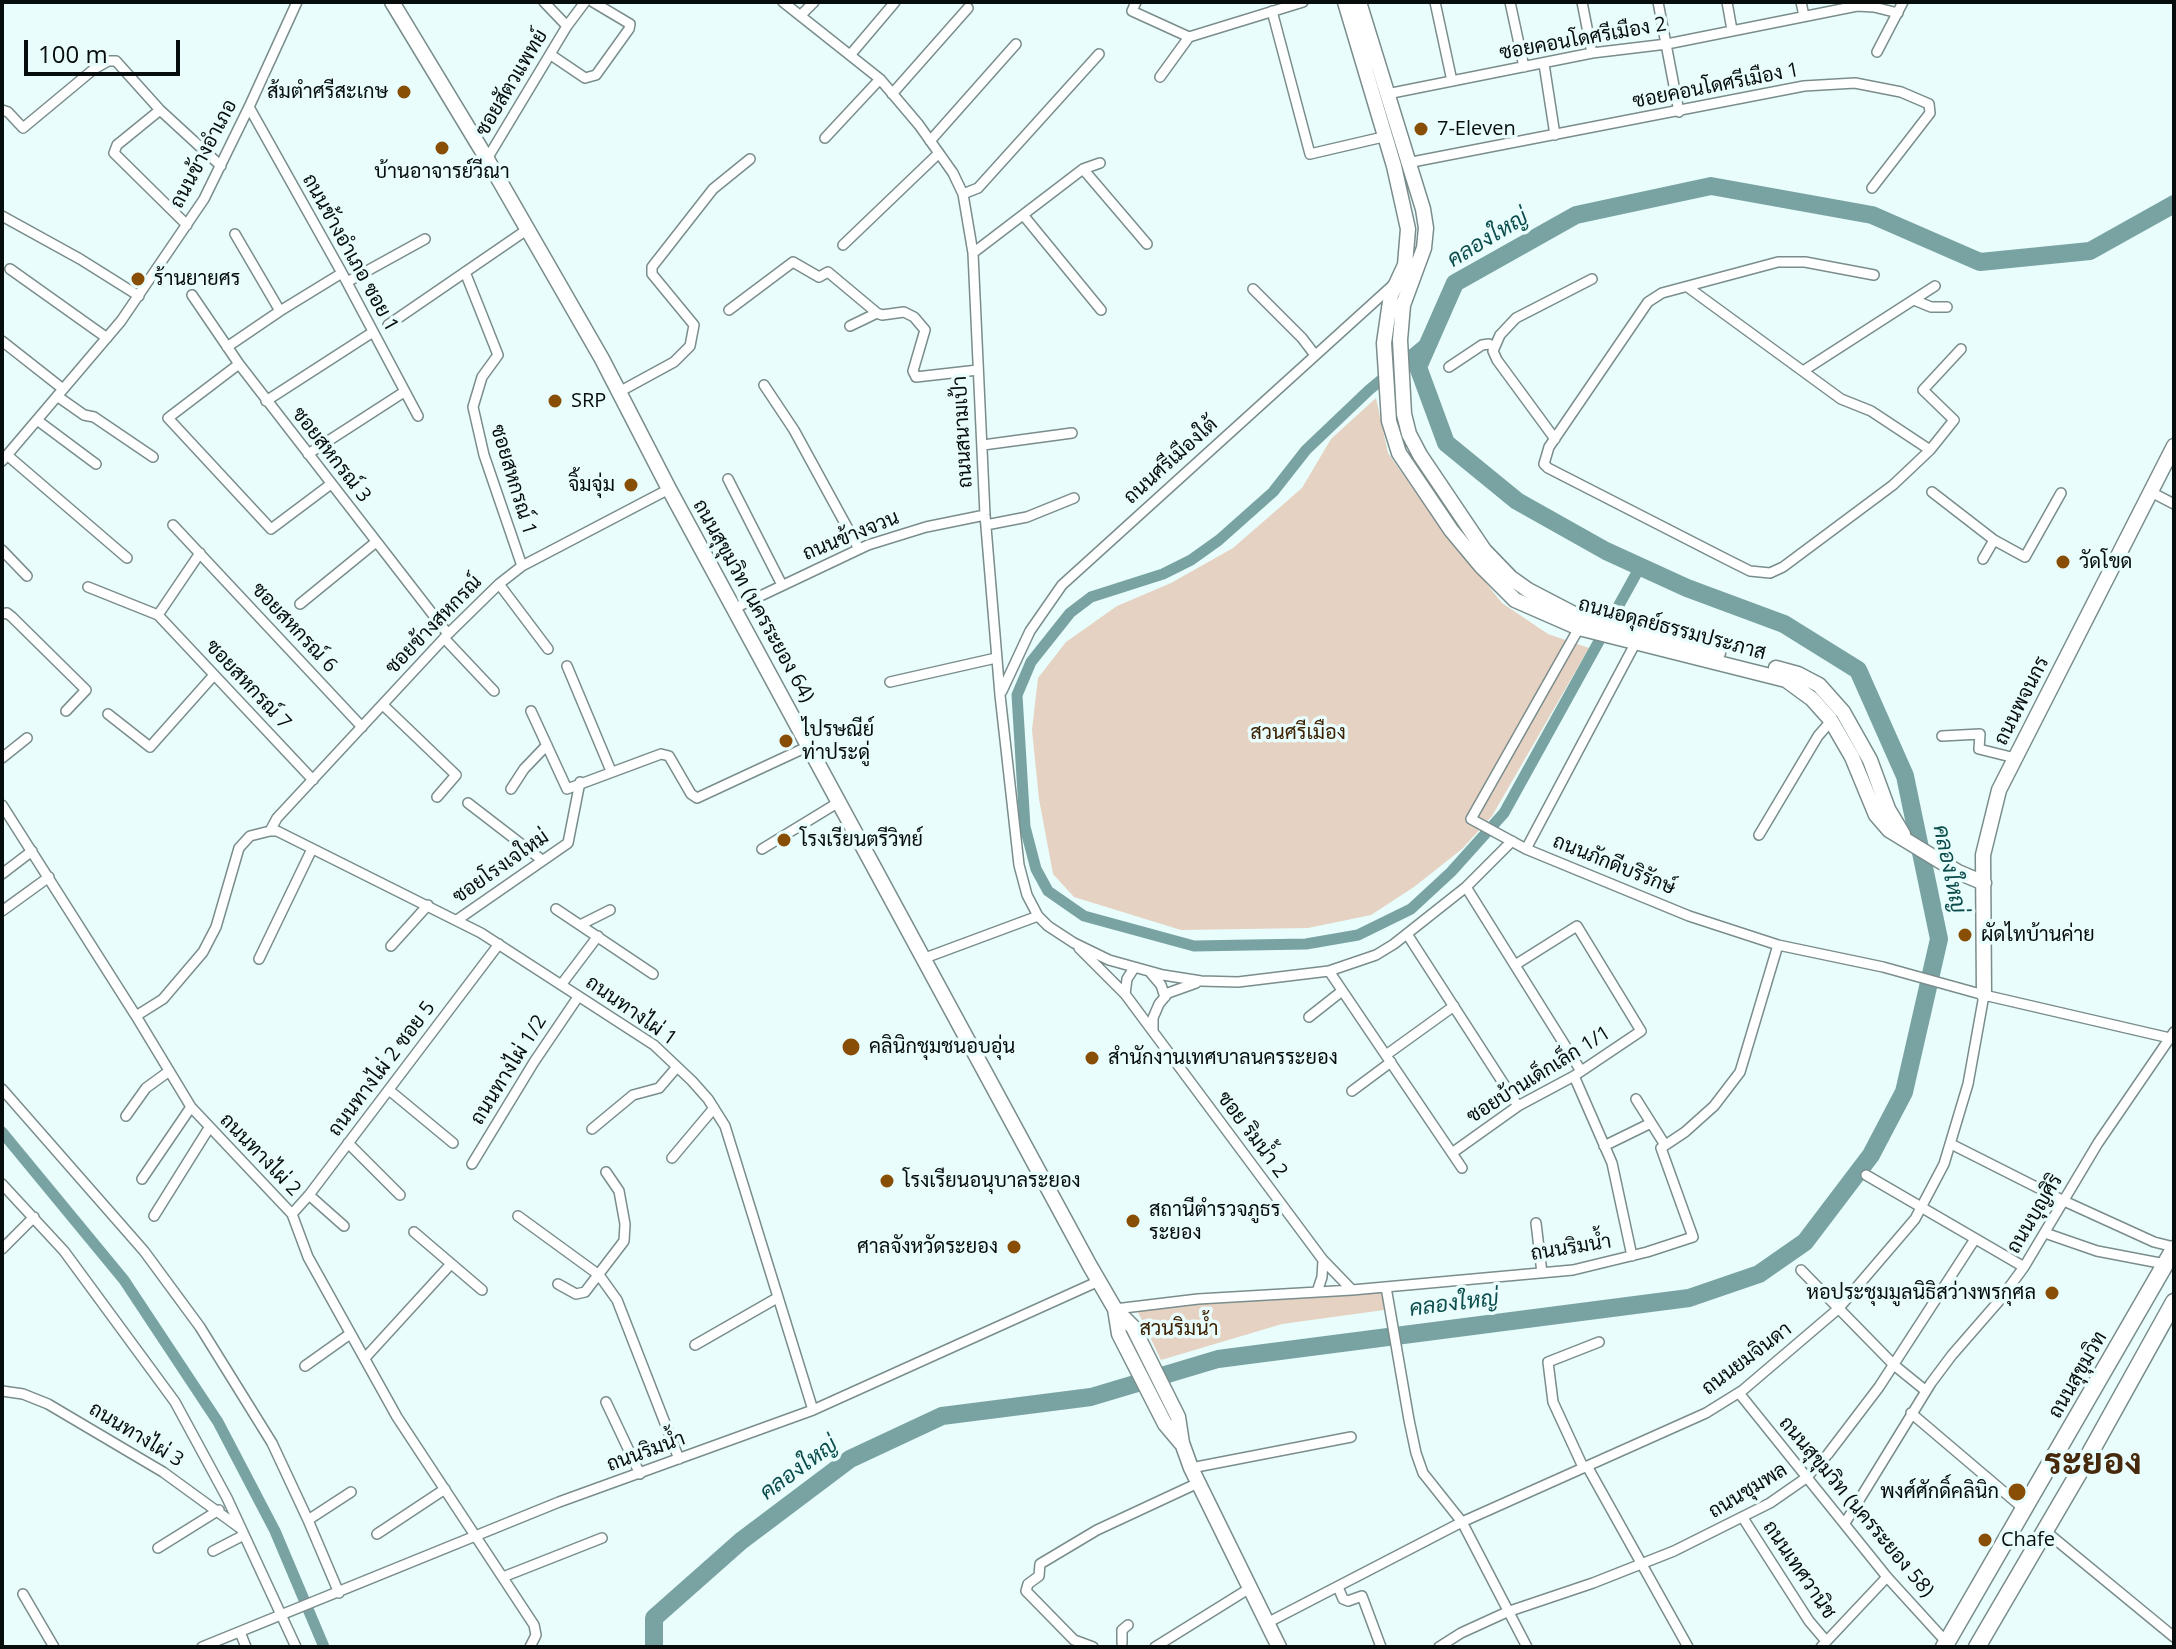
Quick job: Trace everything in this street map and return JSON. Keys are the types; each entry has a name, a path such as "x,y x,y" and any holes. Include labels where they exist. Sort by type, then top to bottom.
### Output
{"main road":[{"name":"ถนนสุขุมวิท","path":"1948,1645 2171,1253"},
{"path":"1977,1647 2174,1302"},
{"path":"2058,1449 2084,1464"}],"street":[{"name":"ถนนข้างอำเภอ","path":"3,459 107,338 187,225 221,166 297,2"},
{"name":"ถนนสุขุมวิท (นครระยอง 64)","path":"392,2 528,229 619,392 1115,1309 1279,1647"},
{"name":"ซอยสัตวแพทย์","path":"544,2 567,26"},
{"name":"ถนนสนามเป้า","path":"783,2 880,79 939,153 963,194 973,253 996,658 1019,865 1027,895 1038,916 1074,943"},
{"path":"801,15 814,2"},
{"path":"851,54 895,2"},
{"path":"1136,2 1132,11 1189,37"},
{"path":"1160,77 1189,37 1303,2"},
{"name":"ถนนอดุลย์ธรรมประภาส","path":"1345,2 1406,211 1408,229 1405,265 1391,295 1384,343 1390,430 1399,453 1434,506 1481,566 1515,600 1584,625 1809,679 1827,691 1843,712 1875,771 1896,825 1910,844"},
{"name":"ถนนอดุลย์ธรรมประภาส","path":"1359,2 1423,209 1426,228 1424,248 1403,305 1400,362 1409,434 1484,550 1511,578 1584,625"},
{"path":"1435,2 1452,81"},
{"path":"1510,2 1524,67"},
{"path":"1582,2 1592,53"},
{"path":"1658,2 1679,112"},
{"path":"1727,2 1732,30"},
{"path":"1801,2 1804,16"},
{"path":"1877,52 1903,2"},
{"name":"ซอยสัตวแพทย์","path":"487,159 567,26 586,3"},
{"path":"551,55 585,78 596,75 629,29 630,24 586,3"},
{"name":"ซอยคอนโดศรีเมือง 2","path":"1387,94 1592,53 1667,44 1833,10 1874,7 1898,13"},
{"path":"892,94 968,8"},
{"path":"1272,11 1310,154 1383,137"},
{"path":"930,141 1016,44"},
{"path":"963,194 978,188 1099,54"},
{"path":"2,110 23,128 108,61 121,65 160,110 221,166"},
{"path":"1544,64 1555,135"},
{"path":"825,138 880,79"},
{"name":"ซอยคอนโดศรีเมือง 1","path":"1407,163 1832,83 1876,86 1929,104 1930,113 1872,188"},
{"name":"ถนนข้างอำเภอ ซอย 1","path":"249,107 345,277 418,416"},
{"path":"160,110 117,145 114,153 187,225"},
{"path":"843,245 939,153"},
{"path":"619,392 674,362 690,346 694,325 652,274 652,267 713,189 750,159"},
{"path":"973,253 1083,169 1100,163"},
{"path":"1083,169 1147,244"},
{"path":"2,216 139,296"},
{"path":"1024,216 1101,310"},
{"path":"388,325 528,229"},
{"path":"235,234 280,311"},
{"path":"227,347 280,311 425,239"},
{"path":"729,310 793,262 819,277 828,272 877,313 904,312 922,325 925,330 913,371 916,377 978,370"},
{"path":"1874,275 1805,262 1778,262 1689,288 1672,289 1648,302 1555,439 1544,464 1726,559 1761,573 1770,573 1783,567 1893,485 1930,450 1954,420 1923,390 1961,349"},
{"path":"10,269 107,338"},
{"name":"ซอยสหกรณ์ 1","path":"465,272 498,355 482,377 473,407 484,455 522,566"},
{"path":"1555,439 1497,360 1494,347 1500,335 1516,318 1592,279"},
{"name":"ถนนศรีเมืองใต้","path":"1000,695 1015,660 1043,610 1062,585 1399,280"},
{"path":"1803,371 1935,286"},
{"path":"1689,288 1847,403 1871,411 1930,450"},
{"path":"1253,289 1315,355"},
{"name":"ซอยสหกรณ์ 3","path":"192,295 266,401 446,636 494,691"},
{"path":"1914,300 1931,307 1947,307"},
{"path":"850,326 877,313"},
{"path":"266,401 373,332"},
{"path":"2,341 84,415 94,417 153,457"},
{"path":"1449,367 1482,345 1494,347"},
{"path":"239,364 168,418 271,529 331,484"},
{"path":"764,385 794,430 859,549"},
{"path":"308,454 404,392"},
{"path":"37,420 96,464"},
{"path":"983,445 1072,433"},
{"name":"ถนนพจนกร","path":"1984,995 1983,855 1999,790 2174,446"},
{"path":"3,459 127,558"},
{"path":"728,479 782,585"},
{"name":"ซอยข้างสหกรณ์","path":"274,831 277,818 446,636 499,584 522,566 669,489"},
{"path":"2149,491 2174,504"},
{"path":"1932,492 1994,540 2025,557 2061,493"},
{"path":"1434,506 1447,496"},
{"name":"ถนนข้างจวน","path":"735,608 859,549 912,530 1027,517 1074,498"},
{"name":"ซอยสหกรณ์ 6","path":"173,525 362,727"},
{"path":"1983,559 1994,540"},
{"path":"300,604 376,542"},
{"path":"2,550 27,576"},
{"path":"88,587 158,615 200,553"},
{"path":"499,584 548,649"},
{"path":"2,614 12,617 86,690 66,711"},
{"name":"ซอยสหกรณ์ 7","path":"158,615 313,780"},
{"name":"ถนนภักดีบริรักษ์","path":"1584,625 1471,819 1526,849 1689,916 1778,945 1883,967 1984,995 2173,1036"},
{"name":"ถนนอดุลย์ธรรมประภาส","path":"1620,632 1636,642 1786,680 1812,699 1831,721 1860,776 1876,815 1889,830 1958,872 1984,883"},
{"path":"1526,849 1636,642"},
{"path":"890,682 996,658"},
{"path":"567,666 611,771"},
{"path":"108,714 150,747 214,675"},
{"path":"383,705 456,775 437,797"},
{"path":"531,711 567,789 661,754 669,756 691,794 697,798 809,746"},
{"path":"1759,835 1818,736 1831,721"},
{"path":"1942,736 1980,734 1979,749 2015,758"},
{"path":"2,758 27,738"},
{"path":"511,789 524,769 547,745"},
{"path":"1860,776 1875,771"},
{"name":"ซอยโรงเจใหม่","path":"457,920 568,843 580,782"},
{"path":"762,849 839,802"},
{"path":"468,803 542,860"},
{"name":"ถนนทางไผ่ 2","path":"2,805 191,1107 292,1214 308,1257 397,1417 534,1625 536,1635 530,1647"},
{"path":"136,1016 163,999 203,952 216,927 239,848 250,836 274,831"},
{"name":"ถนนทางไผ่ 1","path":"274,831 428,905 499,944 654,1045 677,1067 714,1108 725,1126 813,1410"},
{"path":"1074,943 1134,968 1201,981 1253,980 1329,971 1376,955 1407,934 1466,887 1508,838"},
{"path":"259,959 312,849"},
{"path":"2,874 32,851"},
{"path":"2,911 49,877"},
{"path":"1466,887 1578,1073 1612,1163 1632,1256"},
{"path":"391,946 428,905"},
{"path":"556,909 653,974"},
{"path":"580,925 610,910"},
{"path":"925,958 1038,916"},
{"name":"ซอยบ้านเด็กเล็ก 1/1","path":"1452,1153 1518,1106 1578,1073 1641,1031 1577,926 1515,965"},
{"path":"1407,934 1518,1106"},
{"path":"561,985 598,936"},
{"name":"ซอย ริมน้ำ 2","path":"1074,943 1125,994 1323,1260 1352,1290"},
{"name":"ถนนทางไผ่ 2 ซอย 5","path":"292,1214 499,944"},
{"path":"1636,1099 1665,1145 1714,1106 1740,1072 1778,945"},
{"path":"1125,994 1127,979 1134,968"},
{"path":"1329,971 1462,1168"},
{"path":"1150,972 1161,985 1162,1000 1153,1018 1153,1031"},
{"path":"1138,1011 1151,1010 1181,987 1201,981"},
{"path":"1309,1017 1342,991"},
{"name":"ถนนยมจินดา","path":"1267,1623 1462,1522 1706,1413 1739,1393 1838,1309 1901,1237 1922,1207 1944,1164 1968,1084 1984,995"},
{"name":"ถนนทางไผ่ 1/2","path":"472,1164 578,997"},
{"path":"1352,1091 1454,1006"},
{"name":"ถนนบุญศิริ","path":"1845,1523 1911,1413 1952,1355 2024,1267 2098,1143 2173,1036"},
{"path":"592,1129 633,1095 659,1088 677,1067"},
{"path":"126,1116 146,1088 168,1072"},
{"path":"2,1089 144,1251 200,1327 272,1443 338,1593"},
{"path":"389,1090 453,1143"},
{"path":"142,1179 191,1107"},
{"path":"672,1158 714,1108"},
{"path":"1604,1146 1651,1123"},
{"path":"154,1216 209,1128"},
{"path":"348,1143 400,1195"},
{"path":"1951,1144 2171,1253"},
{"name":"ถนนริมน้ำ","path":"1115,1309 1198,1299 1352,1290 1573,1270 1632,1256 1693,1237 1661,1148 1665,1145"},
{"path":"558,1284 581,1294 585,1292 624,1241 625,1224 619,1191 606,1172"},
{"path":"1866,1175 2024,1267"},
{"path":"2,1184 72,1262 175,1402 285,1614 296,1647"},
{"path":"309,1195 344,1226"},
{"path":"518,1216 599,1275 617,1300 679,1459"},
{"path":"2,1249 34,1217"},
{"path":"1536,1223 1542,1273"},
{"path":"414,1232 482,1290"},
{"path":"2045,1233 2097,1251 2171,1253"},
{"name":"ถนนชุมพล","path":"1439,1647 1507,1612 1593,1583 1743,1518 1806,1478 1828,1454 1894,1365 1975,1239"},
{"path":"1317,1292 1323,1260"},
{"path":"365,1358 450,1265"},
{"path":"1801,1270 1894,1365 1926,1391"},
{"name":"ถนนริมน้ำ","path":"202,1647 559,1502 813,1410 1099,1281"},
{"path":"1386,1287 1416,1453 1423,1473 1462,1522 1527,1647"},
{"path":"695,1345 777,1298"},
{"path":"305,1366 350,1334"},
{"path":"1599,1342 1548,1362 1550,1394 1585,1467 1643,1563 1688,1647"},
{"name":"ถนนทางไผ่ 3","path":"2,1391 23,1394 48,1404 163,1472 219,1510 243,1532"},
{"name":"ถนนสุขุมวิท (นครระยอง 58)","path":"1739,1393 1887,1577 1948,1645"},
{"path":"606,1402 640,1474"},
{"path":"1911,1413 2024,1509"},
{"path":"1191,1468 1351,1437"},
{"path":"1093,1647 1074,1640 1026,1591 1028,1584 1039,1576 1040,1564 1097,1530 1198,1483"},
{"path":"377,1534 445,1489"},
{"path":"308,1520 351,1492"},
{"path":"158,1548 219,1510"},
{"name":"ถนนเทศวานิช","path":"1743,1518 1824,1644"},
{"path":"2044,1530 2174,1637"},
{"path":"213,1551 243,1532"},
{"path":"503,1577 602,1538"},
{"path":"1824,1644 1887,1577"},
{"path":"1338,1587 1343,1599 1348,1601 1362,1596 1381,1647"},
{"path":"1155,1647 1250,1588"},
{"path":"23,1594 54,1647"},
{"path":"1121,1646 1122,1630 1128,1625"},
{"path":"240,1632 246,1647"}],"green space":[{"name":"สวนศรีเมือง","path":"1376,398 1388,453 1428,510 1502,603 1548,634 1589,648 1492,816 1462,849 1414,887 1371,915 1308,928 1181,930 1074,897 1053,874 1039,799 1032,730 1038,678 1066,642 1117,606 1171,583 1233,548 1302,488 1331,439"},
{"name":"สวนริมน้ำ","path":"1382,1291 1384,1310 1282,1324 1161,1360 1137,1310 1204,1301"}],"waterway":[{"name":"คลองใหญ่","path":"654,1647 654,1618 741,1541 850,1459 942,1416 1091,1397 1218,1359 1689,1298 1759,1274 1805,1242 1871,1155 1904,1092 1939,939 1905,776 1858,670 1784,624 1687,588 1606,551 1517,501 1446,443 1418,367 1455,283 1576,215 1711,186 1872,215 1980,262 2090,251 2174,204"},
{"path":"1433,337 1369,390 1306,450 1273,492 1219,540 1191,560 1163,574 1091,597 1070,613 1031,662 1017,695 1025,827 1036,869 1048,891 1084,916 1194,946 1306,944 1358,935 1411,909 1451,872 1504,813 1640,567"},
{"path":"2,1132 124,1280 218,1422 275,1531 324,1647"}],"place":[{"name":"ส้มตำศรีสะเกษ","path":"404,92"},
{"name":"7-Eleven","path":"1421,129"},
{"name":"บ้านอาจารย์วีณา","path":"442,148"},
{"name":"ร้านยายศร","path":"138,279"},
{"name":"SRP","path":"555,401"},
{"name":"จิ้มจุ่ม","path":"631,485"},
{"name":"วัดโขด","path":"2063,562"},
{"name":"ไปรษณีย์ ท่าประดู่","path":"786,741"},
{"name":"โรงเรียนตรีวิทย์","path":"784,840"},
{"name":"ผัดไทบ้านค่าย","path":"1965,935"},
{"name":"คลินิกชุมชนอบอุ่น","path":"851,1047"},
{"name":"สำนักงานเทศบาลนครระยอง","path":"1092,1058"},
{"name":"โรงเรียนอนุบาลระยอง","path":"887,1181"},
{"name":"สถานีตำรวจภูธร ระยอง","path":"1133,1221"},
{"name":"ศาลจังหวัดระยอง","path":"1014,1247"},
{"name":"หอประชุมมูลนิธิสว่างพรกุศล","path":"2052,1293"},
{"name":"พงศ์ศักดิ์คลินิก","path":"2017,1492"},
{"name":"Chafe","path":"1985,1540"}],"district":[{"name":"ระยอง","path":"2093,1464"}]}
